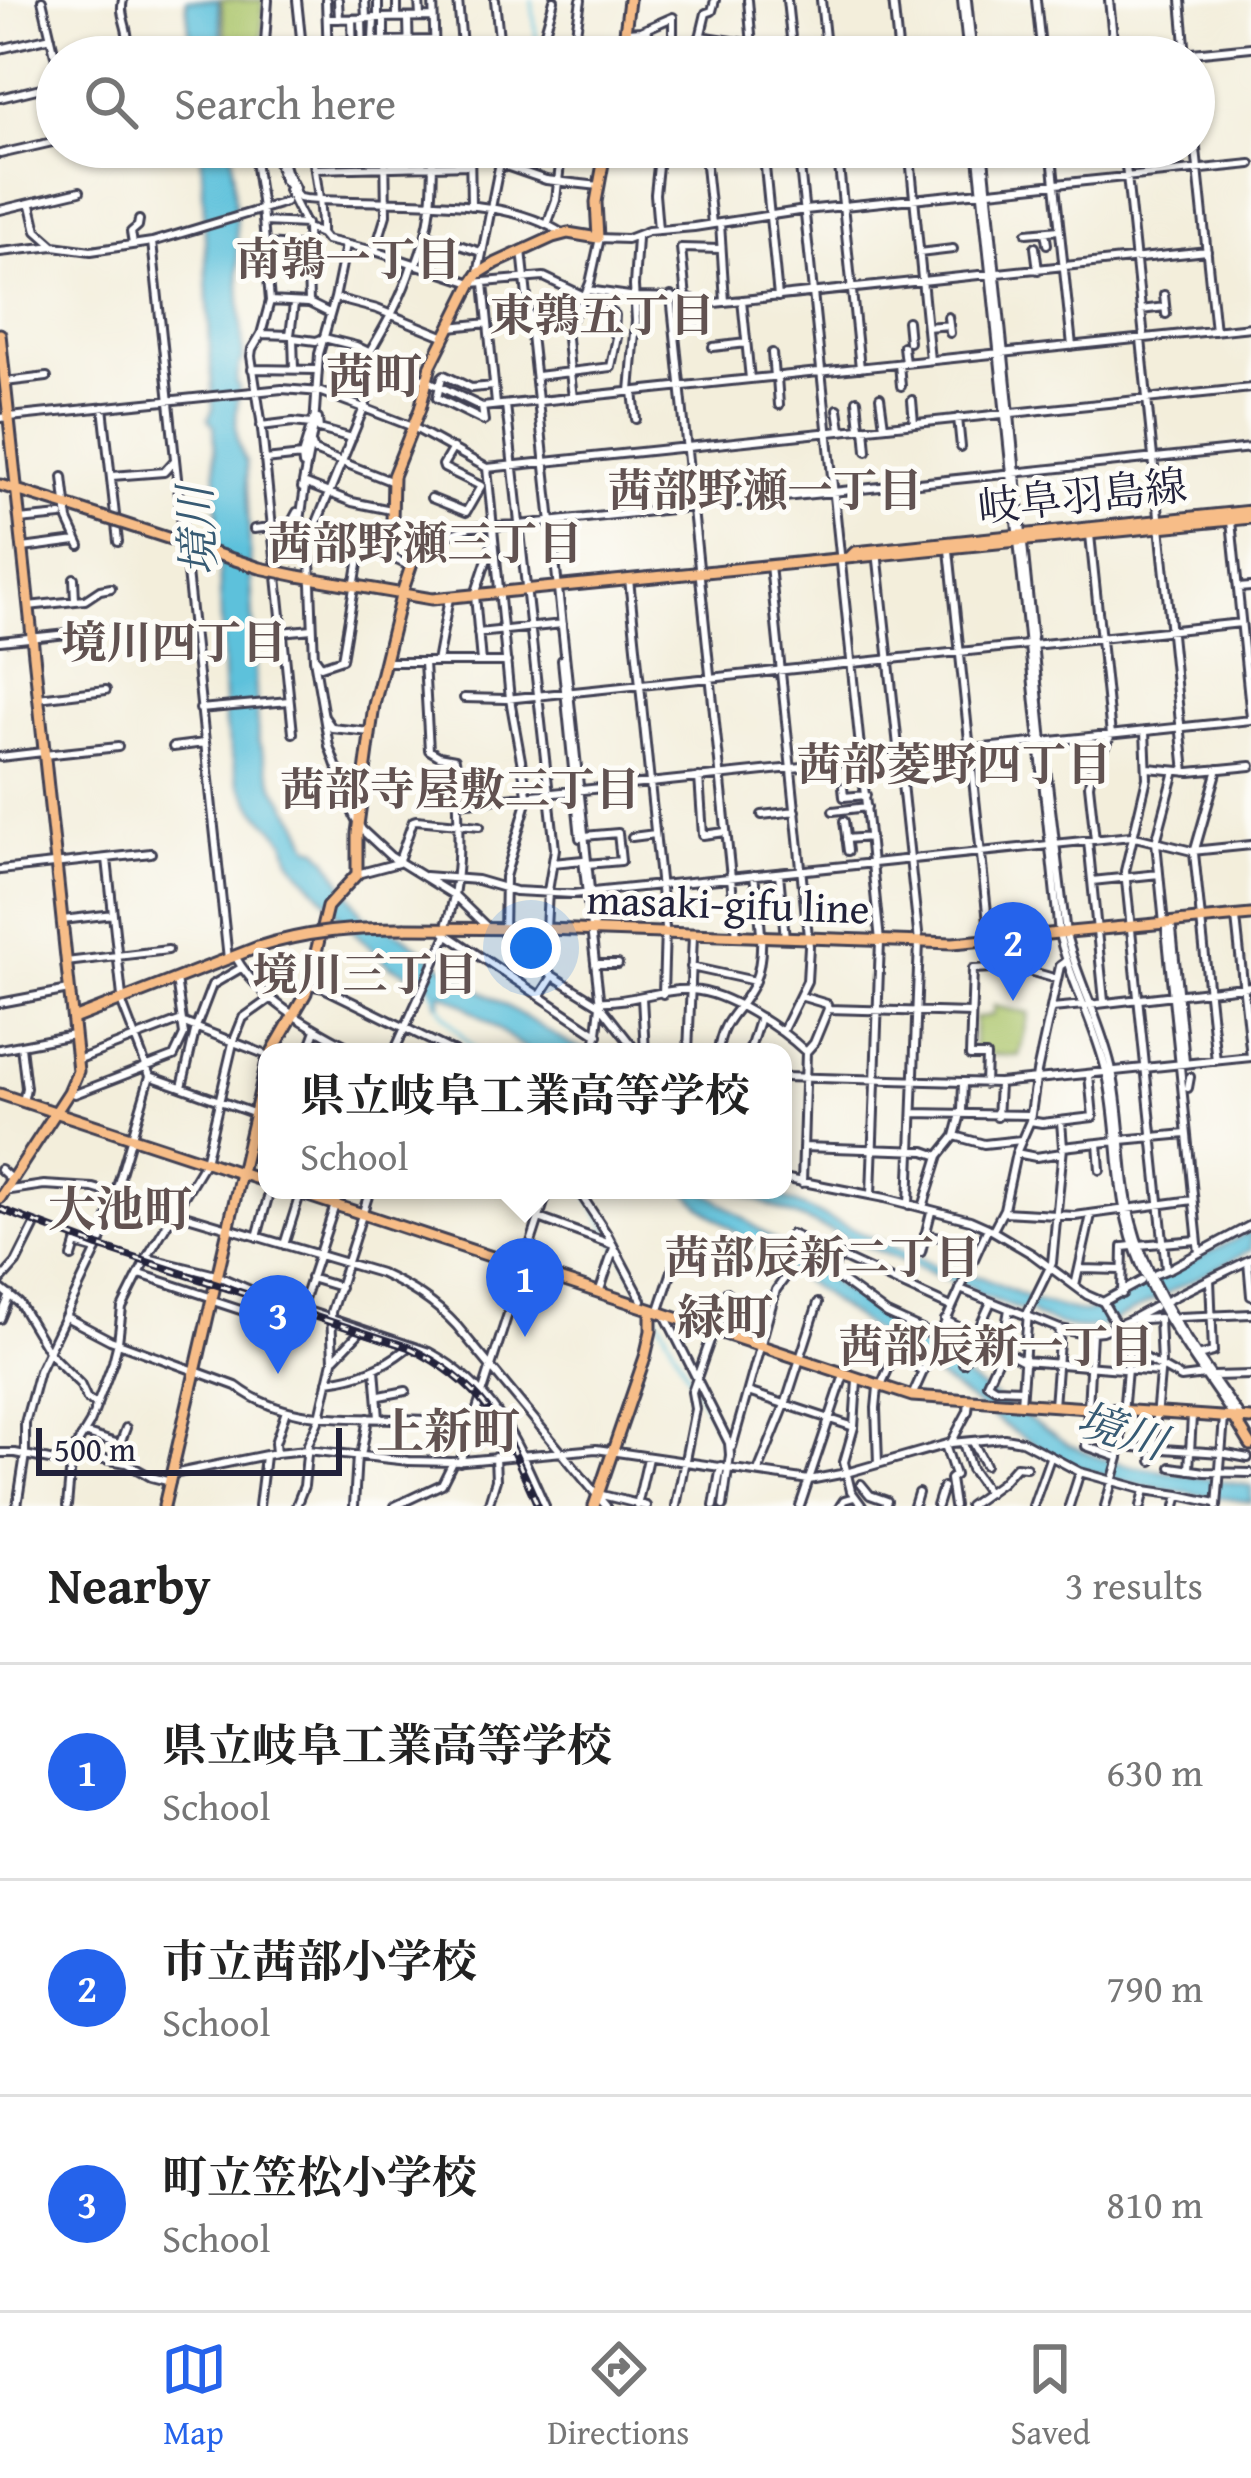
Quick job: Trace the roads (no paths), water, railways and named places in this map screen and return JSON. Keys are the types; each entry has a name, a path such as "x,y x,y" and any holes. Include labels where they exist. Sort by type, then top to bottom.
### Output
{"main road":[{"path":"626,36 629,0"},
{"path":"277,1043 308,985 324,915 355,878 370,732 419,536 392,523 393,482 427,382 446,332 478,280 522,250 563,234 599,238 596,202 602,168"},
{"path":"0,334 4,418 20,520 77,1060 77,1076 69,1092 1,1194"},
{"name":"岐阜羽島線","path":"0,485 260,568 424,599 855,559 1251,515"},
{"name":"岐阜羽島線","path":"878,553 949,550 1251,515"},
{"name":"masaki-gifu line","path":"73,1019 284,938 339,929 546,929 990,941 1251,915"},
{"path":"0,1094 258,1181"},
{"path":"164,1506 258,1102"},
{"path":"318,1199 912,1396 1238,1419 1251,1432"},
{"path":"600,1503 657,1313"},
{"path":"1238,1419 1251,1445"}],"street":[{"path":"42,0 51,36"},
{"path":"123,0 127,36"},
{"path":"265,36 268,0"},
{"path":"297,0 301,36"},
{"path":"326,0 327,36"},
{"path":"338,0 339,19"},
{"path":"365,0 373,36"},
{"path":"360,36 378,0"},
{"path":"397,0 398,17"},
{"path":"419,0 420,17"},
{"path":"433,0 434,36"},
{"path":"458,0 461,36"},
{"path":"495,0 499,36"},
{"path":"544,36 554,0"},
{"path":"575,36 580,0"},
{"path":"700,36 715,0"},
{"path":"748,0 751,36"},
{"path":"787,0 791,36"},
{"path":"821,0 825,36"},
{"path":"893,0 897,36"},
{"path":"964,0 968,36"},
{"path":"1036,0 1040,36"},
{"path":"1108,0 1112,36"},
{"path":"1180,0 1184,36"},
{"path":"327,19 433,16"},
{"path":"627,32 646,30 674,16 674,36"},
{"path":"408,17 409,36"},
{"path":"369,18 382,36"},
{"path":"646,30 650,36"},
{"path":"0,49 36,41"},
{"path":"1215,51 1251,47"},
{"path":"0,98 36,89"},
{"path":"0,154 36,146"},
{"path":"1215,167 1251,164"},
{"path":"256,168 270,301 252,349 253,392 265,460 293,733"},
{"path":"281,168 286,202 301,213"},
{"path":"285,168 306,199"},
{"path":"321,234 315,169 350,168"},
{"path":"375,251 385,222 386,168"},
{"path":"344,400 392,315 428,234 434,205 433,168"},
{"path":"470,168 471,206"},
{"path":"496,406 488,323 478,280 499,168"},
{"path":"513,168 559,182 599,186"},
{"path":"547,225 560,168"},
{"path":"658,168 658,230"},
{"path":"707,168 725,302"},
{"path":"765,168 778,296"},
{"path":"800,168 845,557 880,941 872,1196"},
{"path":"839,168 860,368"},
{"path":"911,168 930,360"},
{"path":"982,168 1062,934 1067,961 1086,1005"},
{"path":"1053,168 1072,346"},
{"path":"1126,168 1182,728 1180,771 1156,842 1166,924 1172,929 1199,1253"},
{"path":"573,398 566,327 586,293 599,238 637,238 648,231 770,214 1209,168"},
{"path":"1198,169 1215,331"},
{"path":"283,179 299,198 490,207 509,210 563,234"},
{"path":"283,179 306,226 309,303"},
{"path":"0,210 80,191"},
{"path":"0,252 55,246 91,251 152,242 286,202"},
{"path":"31,203 37,231 55,246"},
{"path":"133,244 130,232 139,220"},
{"path":"264,222 306,226 326,240 478,280 544,277 586,293 671,296 705,304 1207,251"},
{"path":"1027,233 1060,230"},
{"path":"1045,232 1047,244"},
{"path":"428,234 482,252"},
{"path":"636,419 632,391 637,238"},
{"path":"152,242 231,958 271,998 337,1043"},
{"path":"266,244 308,247"},
{"path":"300,538 305,468 313,447 317,370 346,245"},
{"path":"1035,247 1038,270"},
{"path":"686,298 681,248 721,248"},
{"path":"919,253 953,249"},
{"path":"522,250 600,1003 598,1043"},
{"path":"537,376 611,367 617,337 615,314 608,310 610,295"},
{"path":"1141,310 1165,311 1164,295"},
{"path":"671,296 737,936"},
{"path":"335,298 446,332 488,323"},
{"path":"742,300 750,379"},
{"path":"270,301 309,303 329,313"},
{"path":"294,304 294,369"},
{"path":"901,386 907,321"},
{"path":"674,325 701,322"},
{"path":"908,331 949,325"},
{"path":"261,334 324,338 369,351 482,407 1251,327"},
{"path":"713,346 746,343"},
{"path":"772,353 779,404"},
{"path":"311,537 384,359"},
{"path":"252,369 317,370"},
{"path":"482,407 484,422 437,398 444,375 471,388 494,386"},
{"path":"5,382 47,377"},
{"path":"4,418 282,389 316,392 413,428 487,468 1251,388"},
{"path":"880,398 884,426"},
{"path":"857,400 867,451"},
{"path":"912,400 914,423"},
{"path":"506,405 555,849 546,929"},
{"path":"103,406 118,542"},
{"path":"838,409 841,430"},
{"path":"314,417 319,429 352,438"},
{"path":"261,426 314,417"},
{"path":"290,526 306,484 302,456 314,417"},
{"path":"958,418 961,447"},
{"path":"313,447 393,482"},
{"path":"430,498 466,512 482,486 444,468 453,448"},
{"path":"419,536 1251,448"},
{"path":"265,460 302,456"},
{"path":"110,476 164,472 175,460"},
{"path":"487,468 511,699 528,795 509,860 504,934 553,976 600,1003 633,1043"},
{"path":"22,548 78,543 66,509 63,477"},
{"path":"306,484 352,502 392,510"},
{"path":"20,520 66,509"},
{"path":"458,803 1251,719 1231,520"},
{"path":"254,529 290,526"},
{"path":"290,526 310,559 313,653 323,716 358,824 398,862 455,896 488,928"},
{"path":"1090,535 1111,735 1091,772 1090,785 1104,1001"},
{"path":"300,538 324,537 360,552 390,556 412,568"},
{"path":"481,662 475,595 495,542"},
{"path":"949,550 989,967"},
{"path":"313,653 321,666 342,659 360,552"},
{"path":"878,553 919,942 912,1151 916,1206"},
{"path":"770,565 809,938 807,982 782,1032"},
{"path":"74,578 75,601"},
{"path":"629,579 661,885 663,994"},
{"path":"1238,588 1251,586"},
{"path":"28,606 85,600 111,588"},
{"path":"437,662 449,598"},
{"path":"464,698 511,699 1241,623"},
{"path":"478,633 560,624"},
{"path":"260,634 312,628"},
{"path":"0,641 116,629"},
{"path":"386,662 507,662"},
{"path":"424,662 428,750 455,759 458,877 447,923"},
{"path":"38,698 106,690"},
{"path":"200,709 289,700"},
{"path":"323,716 332,728 370,732"},
{"path":"1145,731 1148,768 1126,877 1166,1269"},
{"path":"173,747 204,743"},
{"path":"0,758 118,747"},
{"path":"1148,768 1180,771 1251,766"},
{"path":"1216,1061 1195,851 1218,769"},
{"path":"699,777 703,835 727,832"},
{"path":"843,787 844,797 866,795"},
{"path":"578,790 585,862"},
{"path":"833,811 867,807"},
{"path":"762,815 796,812"},
{"path":"398,862 412,821 480,826"},
{"path":"844,821 848,851"},
{"path":"553,863 621,861 618,833 584,836"},
{"path":"632,837 655,834"},
{"path":"425,876 458,877 515,891 588,893 1131,836 1195,851 1251,845"},
{"path":"846,839 870,837"},
{"path":"0,870 151,853"},
{"path":"17,1506 25,1424 39,1371 97,1250 148,1071 122,1000 107,859"},
{"path":"355,878 398,862"},
{"path":"779,873 785,938"},
{"path":"1093,880 1159,874"},
{"path":"720,1043 722,1030 754,982 760,937 754,875"},
{"path":"588,893 592,931"},
{"path":"592,908 614,907"},
{"path":"61,920 113,914"},
{"path":"792,1077 999,1084 1251,1057 1236,916"},
{"path":"398,1043 446,934 598,1035"},
{"path":"688,1043 693,934"},
{"path":"72,1453 114,1460 151,1477 172,1478 307,1450 457,1462 596,1449 809,1480 847,1474 948,1444 1016,1439 1080,1472 1217,1503 1221,1453 1238,1419 1160,1302 1136,1245 1110,1072 1062,934"},
{"path":"65,962 169,950"},
{"path":"912,1396 975,1256 1003,1212 1016,1153 1030,1118 1060,966 1067,961"},
{"path":"595,964 618,964"},
{"path":"691,967 754,982"},
{"path":"182,1087 196,1027 212,986 241,968"},
{"path":"986,1084 986,1056 970,1056 973,969 1015,968 1058,979"},
{"path":"540,996 553,976"},
{"path":"69,1092 148,1071 174,1056 184,1035 176,980"},
{"path":"308,985 324,988 436,1043"},
{"path":"1052,1008 1247,986"},
{"path":"0,1003 69,990"},
{"path":"600,1003 691,990 738,1005 806,1052"},
{"path":"800,996 823,1001 828,1009 806,1052 802,1183"},
{"path":"641,1043 642,997"},
{"path":"67,1506 72,1453 97,1405 118,1342 122,1308 205,1162 243,1018 271,998"},
{"path":"828,1009 971,1013"},
{"path":"752,1043 760,1017"},
{"path":"77,1060 182,1021 258,1052"},
{"path":"311,1043 316,1030"},
{"path":"0,1049 75,1035"},
{"path":"20,1045 26,1088 23,1102"},
{"path":"148,1071 258,1115"},
{"path":"913,1113 1030,1118 1042,1123 1093,1117 1089,1075"},
{"path":"1188,1088 1190,1078"},
{"path":"916,1206 939,1156 955,1136 962,1114 963,1083"},
{"path":"997,1117 999,1084"},
{"path":"1017,1404 1028,1314 1052,1263 1061,1121"},
{"path":"1016,1153 1036,1157 1097,1143 1186,1134"},
{"path":"955,1136 984,1144 1021,1140"},
{"path":"1097,1143 1100,1170"},
{"path":"803,1147 925,1151 939,1156"},
{"path":"0,1168 12,1180"},
{"path":"792,1180 948,1215"},
{"path":"1,1194 44,1185 81,1186 380,1273 419,1293 445,1314 600,1503 640,1505 648,1458"},
{"path":"257,1237 265,1199"},
{"path":"284,1245 295,1199"},
{"path":"301,1308 336,1199"},
{"path":"296,1506 333,1361 330,1318 367,1199"},
{"path":"395,1506 442,1484 457,1462 545,1199"},
{"path":"584,1199 642,1300"},
{"path":"1003,1212 1091,1215 1193,1202"},
{"path":"916,1206 970,1220 1032,1254 1104,1303 1129,1347 1160,1369 1181,1378 1251,1375"},
{"path":"921,1252 931,1212"},
{"path":"1075,1286 1091,1215"},
{"path":"539,1218 614,1246"},
{"path":"1104,1303 1251,1226"},
{"path":"34,1227 0,1284 27,1313 49,1353 97,1405"},
{"path":"791,1234 951,1307"},
{"path":"925,1234 975,1256"},
{"path":"1122,1294 1123,1247 1197,1240"},
{"path":"72,1257 76,1244 97,1250"},
{"path":"681,1244 657,1313 730,1450"},
{"path":"599,1294 614,1246"},
{"path":"839,1256 832,1274 887,1314 937,1337"},
{"path":"147,1258 216,1275 266,1297 429,1352 469,1379 500,1412 545,1506"},
{"path":"1130,1320 1197,1282 1249,1260 1251,1296"},
{"path":"1081,1269 1121,1270"},
{"path":"140,1274 274,1321 269,1338"},
{"path":"718,1506 776,1289 787,1275"},
{"path":"310,1278 340,1287"},
{"path":"1198,1356 1214,1352 1210,1279"},
{"path":"960,1288 1060,1329 1092,1333 1130,1320 1159,1318 1152,1461"},
{"path":"676,1506 696,1385 727,1292"},
{"path":"0,1319 10,1295"},
{"path":"963,1364 991,1302"},
{"path":"1160,1302 1209,1376"},
{"path":"758,1471 818,1303"},
{"path":"1009,1310 1002,1350 987,1383 994,1388 1022,1389"},
{"path":"1179,1317 1251,1314"},
{"path":"66,1317 110,1340 236,1386 251,1398 286,1412 472,1424"},
{"path":"946,1320 1024,1361 1160,1369"},
{"path":"1054,1406 1060,1329"},
{"path":"333,1361 359,1333"},
{"path":"1092,1333 1086,1446 1119,1458"},
{"path":"1105,1506 1119,1458 1129,1347"},
{"path":"328,1381 357,1377 406,1348"},
{"path":"878,1462 879,1387 896,1352 922,1371"},
{"path":"375,1369 379,1418"},
{"path":"800,1506 844,1375"},
{"path":"857,1379 854,1427 844,1459 854,1497 862,1506"},
{"path":"379,1396 406,1391"},
{"path":"748,1392 854,1427"},
{"path":"954,1506 950,1479 955,1475 948,1444 969,1401"},
{"path":"276,1453 286,1412"},
{"path":"1189,1470 1192,1416"},
{"path":"354,1506 368,1417"},
{"path":"114,1460 126,1428"},
{"path":"84,1433 119,1444"},
{"path":"974,1442 986,1465"},
{"path":"963,1443 971,1468 988,1492"},
{"path":"1120,1446 1248,1458"},
{"path":"0,1453 69,1464"},
{"path":"259,1506 265,1456"},
{"path":"488,1506 496,1480 495,1457"},
{"path":"1033,1506 1050,1458"},
{"path":"969,1506 1016,1466 1026,1467"},
{"path":"1171,1467 1219,1475 1251,1473"},
{"path":"1069,1506 1080,1472"},
{"path":"861,1484 869,1495 887,1502 885,1506"},
{"path":"937,1506 943,1487"},
{"path":"1141,1506 1145,1490"},
{"path":"914,1506 918,1493"},
{"path":"1176,1506 1179,1495"},
{"path":"840,1506 854,1497"}],"water":[{"path":"186,0 218,0 222,36 190,36"},
{"path":"202,168 233,168 243,360 236,383 236,426 246,462 258,740 275,788 310,847 326,857 363,915 402,935 452,973 568,1043 517,1043 441,993 437,1004 433,988 390,966 355,933 290,860 285,841 238,782 225,726 214,426 208,419 213,409"},
{"path":"693,1199 717,1199 963,1376 1069,1445 1132,1466 1251,1486 1251,1502 1132,1483 1058,1458 1014,1432"},
{"path":"754,1199 785,1199 938,1267 1084,1313 1251,1231 1251,1250 1096,1327 1053,1322"}],"waterway":[{"path":"532,0 536,36"},
{"path":"430,985 444,1014 468,1043"},
{"path":"590,1199 652,1306"},
{"path":"657,1315 691,1381"},
{"path":"696,1389 722,1445 718,1506"}],"railway":[{"path":"0,1209 98,1246 408,1347 457,1377 490,1412 538,1506"}],"place":[{"name":"市立茜部小学校","path":"1013,1001"},
{"name":"県立岐阜工業高等学校","path":"525,1337"},
{"name":"町立笠松小学校","path":"278,1374"}],"district":[{"name":"南鶉一丁目","path":"348,258"},
{"name":"東鶉五丁目","path":"602,314"},
{"name":"茜町","path":"374,375"},
{"name":"茜部野瀬一丁目","path":"765,489"},
{"name":"茜部野瀬三丁目","path":"425,542"},
{"name":"境川四丁目","path":"174,641"},
{"name":"茜部菱野四丁目","path":"954,763"},
{"name":"茜部寺屋敷三丁目","path":"460,788"},
{"name":"境川三丁目","path":"365,973"},
{"name":"大池町","path":"120,1208"},
{"name":"茜部辰新二丁目","path":"822,1256"},
{"name":"緑町","path":"725,1316"},
{"name":"茜部辰新一丁目","path":"996,1345"},
{"name":"上新町","path":"448,1430"}],"water label":[{"name":"境川","path":"196,531"},
{"name":"境川","path":"1122,1430"}]}
